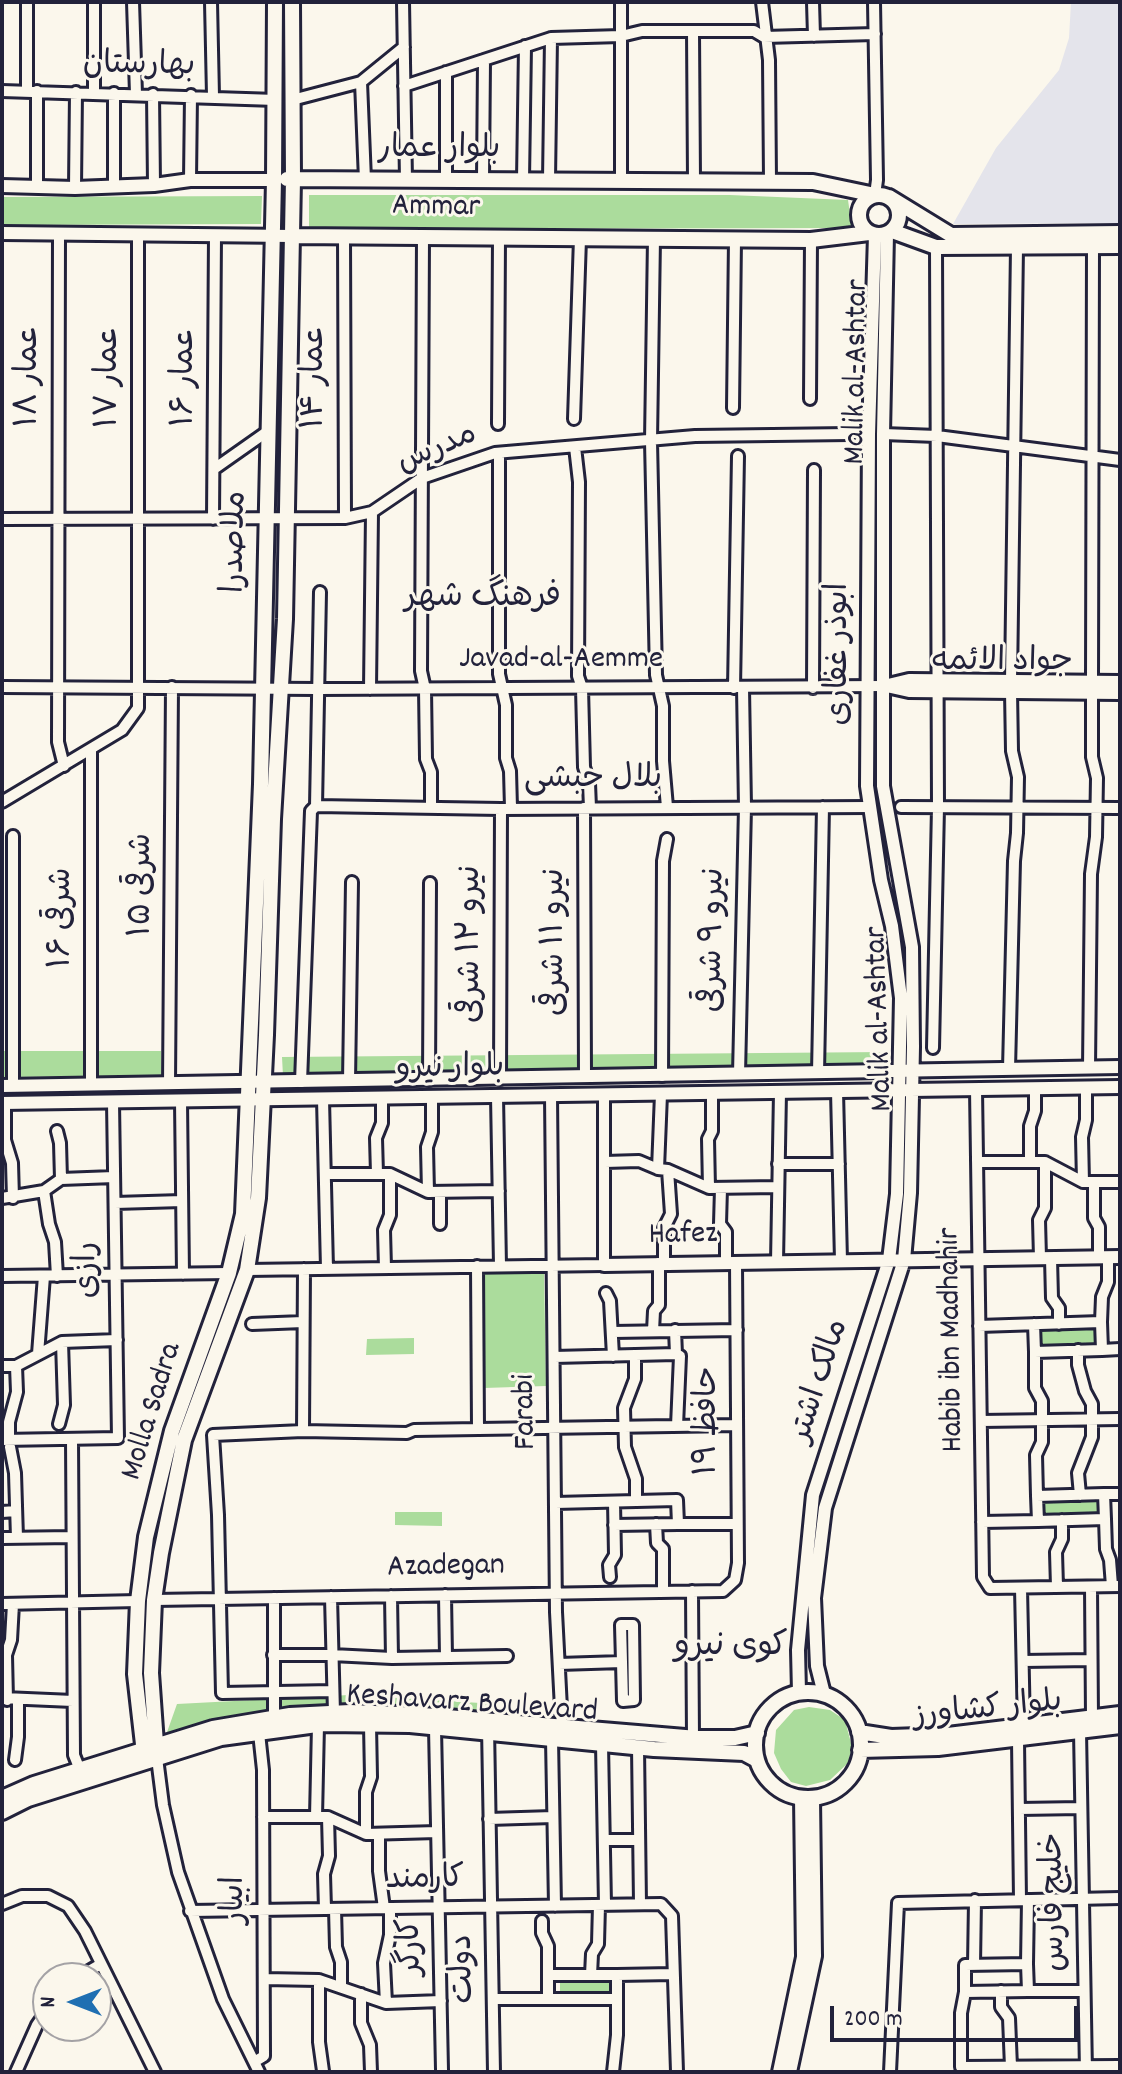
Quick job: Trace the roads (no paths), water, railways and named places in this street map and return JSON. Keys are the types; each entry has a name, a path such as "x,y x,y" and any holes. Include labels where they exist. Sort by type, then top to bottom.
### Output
{"main road":[{"name":"ملاصدرا","path":"248,1082 263,688 276,100 275,2"},
{"name":"ملاصدرا","path":"264,1082 273,819 285,619 293,179 292,2"},
{"name":"بلوار عمار","path":"274,180 813,182 881,192 951,235 1120,233"},
{"path":"881,233 899,221 900,214 898,207 881,192 863,202 859,215 864,228 881,233 936,247 1120,246"},
{"name":"Ammar","path":"292,236 811,240 881,233"},
{"path":"273,265 281,263 291,266"},
{"name":"Molla Sadra","path":"150,1754 135,1674 138,1601 146,1537 172,1431 229,1273 243,1214 248,1082"},
{"name":"Molla Sadra","path":"150,1754 154,1600 161,1553 184,1440 247,1270 258,1198 264,1082"},
{"path":"799,1692 824,1694 840,1702 859,1732 860,1750 856,1767 845,1782 831,1793 807,1798 786,1793 763,1774 757,1760 757,1733 768,1709 782,1698 799,1692"},
{"name":"Keshavarz Boulevard","path":"2,1812 28,1799 213,1728 274,1718 334,1713 423,1715 488,1727 557,1733 735,1738 757,1733"},
{"path":"859,1732 891,1737 1021,1734 1120,1714"},
{"name":"Keshavarz Boulevard","path":"2,1798 80,1770 221,1738 318,1725 488,1727"},
{"name":"بلوار کشاورز","path":"860,1750 938,1748 1021,1734 1120,1726"},
{"name":"Keshavarz Boulevard","path":"557,1733 602,1744 744,1753 757,1760"}],"street":[{"path":"27,2 37,186"},
{"path":"94,2 94,93"},
{"path":"133,2 136,94"},
{"path":"211,2 213,96"},
{"path":"403,2 406,180"},
{"path":"621,2 621,181"},
{"path":"762,2 769,60 770,181"},
{"path":"813,2 814,36"},
{"path":"874,2 881,192"},
{"path":"404,86 551,38 621,36 642,31 754,31 764,37 875,34"},
{"path":"693,31 694,181"},
{"path":"549,180 551,38"},
{"path":"523,180 525,46"},
{"path":"276,100 292,100 361,82 404,47"},
{"path":"483,180 484,60"},
{"path":"446,72 446,180"},
{"path":"361,82 365,180"},
{"name":"بهارستان","path":"2,91 276,100"},
{"path":"75,188 76,92"},
{"path":"114,93 114,187"},
{"path":"153,94 154,185"},
{"path":"190,180 191,95"},
{"name":"بلوار عمار","path":"2,186 75,188 154,185 190,180 274,180"},
{"name":"Ammar","path":"2,233 292,236"},
{"name":"عمار ۱۸","path":"59,233 58,742 64,766"},
{"name":"Malik al-Ashtar","path":"824,1694 817,1666 814,1598 825,1508 904,1260 910,1193 912,947 883,786 881,233"},
{"name":"ابوذر غفاری","path":"881,233 867,686 867,786 881,880 892,926 901,998 899,1071"},
{"name":"عمار ۱۷","path":"2,802 122,730 138,708 138,234"},
{"name":"عمار ۱۶","path":"213,519 215,235"},
{"name":"عمار ۱۴","path":"344,236 345,518"},
{"path":"423,236 421,671 425,689 426,759 431,772 431,808"},
{"path":"498,424 499,237"},
{"path":"574,419 580,238"},
{"path":"654,238 651,441 656,675 663,706 667,807"},
{"path":"733,408 735,239"},
{"path":"810,399 811,240"},
{"path":"1089,1068 1091,874 1096,837 1097,778 1092,757 1093,246"},
{"path":"933,1048 938,807 936,247"},
{"path":"1009,1069 1018,777 1012,751 1011,686 1017,247"},
{"path":"214,469 268,431"},
{"name":"مدرس","path":"2,519 345,518 372,512 422,478 499,453 708,436 850,434"},
{"path":"883,434 937,436 1120,460"},
{"name":"نیرو ۱۱ شرقی","path":"575,447 579,482 578,676 582,688 584,767 589,783 585,1077"},
{"name":"نیرو ۱۲ شرقی","path":"499,453 499,674 506,705 506,758 510,771 506,808 500,1079"},
{"name":"نیرو ۹ شرقی","path":"738,456 738,688 745,807 739,1074"},
{"path":"813,688 814,470"},
{"path":"370,689 372,512"},
{"path":"301,1082 311,811 316,806 320,592"},
{"path":"1092,687 1120,682"},
{"name":"Javad-al-Aemme","path":"2,687 503,689 884,686"},
{"name":"جواد الائمه","path":"884,686 909,691 936,686 1092,687 1120,693"},
{"name":"۱۵ شرقی","path":"169,1084 172,687"},
{"name":"۱۶ شرقی","path":"91,751 91,1084"},
{"name":"بلال حبشی","path":"316,806 870,807"},
{"path":"818,1073 823,807"},
{"path":"901,807 1120,808"},
{"path":"13,836 7,1086 248,1082"},
{"path":"662,1076 663,861 667,839"},
{"path":"349,1081 352,882"},
{"path":"429,1080 430,883"},
{"name":"بلوار نیرو","path":"248,1082 1120,1067"},
{"name":"Malik al-Ashtar","path":"898,1090 899,1071"},
{"name":"بلوار نیرو","path":"3,1103 1120,1087"},
{"path":"1030,1162 1030,1126 1035,1111 1035,1088"},
{"path":"1086,1088 1086,1120 1082,1137 1088,1182 1094,1218 1109,1257 1108,1282 1102,1297 1102,1350"},
{"name":"Habib ibn Madhahir","path":"976,1089 983,1577 990,1588 1021,1588"},
{"name":"مالک اشتر","path":"799,1692 798,1650 813,1495 889,1260 897,1194 898,1090"},
{"path":"837,1091 841,1261"},
{"path":"777,1262 780,1092"},
{"name":"حافظ ۱۹","path":"712,1093 712,1131 708,1139 720,1224 726,1232 731,1262 737,1330 735,1580"},
{"path":"653,1331 654,1311 659,1305 664,1228 671,1214 663,1169 661,1094"},
{"name":"Farabi","path":"551,1095 559,1664 553,1817 555,1906"},
{"path":"604,1095 604,1265"},
{"path":"497,1096 500,1266"},
{"path":"432,1097 432,1132 427,1147 440,1224"},
{"path":"377,1174 376,1138 382,1123 382,1098"},
{"path":"323,1099 327,1269"},
{"path":"181,1101 183,1274"},
{"name":"رازی","path":"72,1439 118,1438 113,1102"},
{"path":"3,1103 5,1140 12,1163 8,1198 44,1191 61,1179 114,1177"},
{"path":"57,1131 61,1179"},
{"path":"605,1162 639,1161 715,1188 778,1187"},
{"path":"977,1162 1045,1162 1088,1182 1120,1182"},
{"path":"1045,1162 1045,1208 1039,1220 1052,1298 1059,1308 1059,1324"},
{"path":"778,1164 839,1164"},
{"path":"325,1174 390,1174 434,1192 499,1191"},
{"path":"385,1268 384,1230 390,1215 390,1174"},
{"path":"44,1191 55,1242 57,1276"},
{"path":"115,1203 182,1201"},
{"name":"Hafez","path":"247,1270 1109,1257"},
{"path":"477,1266 478,1429"},
{"path":"303,1431 304,1269"},
{"path":"2,1276 229,1273"},
{"path":"38,1354 44,1276"},
{"path":"606,1293 610,1301 613,1356"},
{"path":"252,1324 303,1322"},
{"path":"979,1326 1101,1322"},
{"path":"1034,1324 1035,1388 1042,1401 1042,1442 1036,1455 1038,1521"},
{"path":"675,1330 676,1354"},
{"path":"613,1332 737,1330"},
{"path":"2,1366 16,1366 62,1342 117,1340"},
{"path":"59,1424 64,1405 62,1342"},
{"path":"1035,1352 1120,1349"},
{"path":"1078,1350 1078,1365 1092,1404 1092,1437 1078,1473 1080,1495"},
{"path":"635,1355 635,1379 624,1408 624,1427 625,1447 636,1479 636,1501"},
{"path":"554,1357 680,1356 677,1426"},
{"path":"16,1366 17,1392 7,1442 15,1473 17,1538"},
{"path":"981,1421 1120,1419"},
{"path":"333,1691 222,1693 213,1435 737,1425"},
{"path":"7,1442 72,1439 74,1755 80,1770"},
{"path":"1028,1991 1019,1809 1023,1661 1021,1588 1116,1586 1106,1549 1104,1494"},
{"path":"1037,1496 1120,1494"},
{"path":"555,1503 677,1500 678,1524"},
{"path":"610,1577 609,1565 615,1555 614,1502"},
{"path":"2,1512 16,1511"},
{"path":"982,1522 1105,1519"},
{"path":"1057,1587 1056,1552 1062,1539 1062,1520"},
{"path":"656,1524 657,1543 663,1549 663,1592"},
{"path":"614,1525 737,1524"},
{"path":"2,1538 72,1537"},
{"name":"Azadegan","path":"154,1600 723,1591 735,1580"},
{"path":"1091,1587 1092,1718"},
{"path":"692,1591 693,1738"},
{"path":"445,1595 446,1657"},
{"path":"391,1596 392,1658"},
{"path":"331,1597 334,1713"},
{"path":"274,1598 274,1718"},
{"path":"15,1760 18,1737 9,1699 6,1655 11,1640 7,1604 138,1601"},
{"path":"621,1625 633,1625 634,1700 623,1701 622,1662 621,1625"},
{"path":"273,1655 392,1658 507,1656"},
{"path":"1023,1661 1091,1660"},
{"path":"559,1664 622,1662"},
{"path":"9,1699 73,1701"},
{"path":"316,1817 318,1725"},
{"path":"366,1834 366,1792 371,1777 370,1725"},
{"name":"دولت","path":"488,1727 494,2072"},
{"name":"کارگر","path":"435,1728 442,2070"},
{"name":"خلیج فارس","path":"1080,1731 1086,2069"},
{"name":"ابیار","path":"257,2067 264,2056 263,1817 259,1733"},
{"path":"591,1975 602,1905 602,1744"},
{"path":"638,1747 640,1904"},
{"path":"150,1754 190,1911 223,1999 257,2067"},
{"path":"779,2072 803,1957 807,1798"},
{"path":"790,2072 815,1956 807,1798"},
{"path":"1019,1809 1081,1808"},
{"path":"263,1817 328,1817 366,1834 437,1832"},
{"path":"328,1817 329,1856 324,1874 341,1962 341,1987"},
{"path":"489,1819 553,1817"},
{"path":"379,1834 379,1871 390,1935 384,1963 386,2003"},
{"path":"604,1840 639,1840"},
{"path":"2,1904 22,1896 48,1896 68,1906 100,1962"},
{"path":"890,2072 898,1903 1120,1898"},
{"path":"974,1965 975,1900"},
{"name":"کارمند","path":"190,1911 661,1904 672,1916 673,1974"},
{"path":"542,1921 542,1933 548,1946 548,1999"},
{"path":"1027,1964 965,1965 961,2070 1120,2066"},
{"path":"548,1975 673,1974 677,2072"},
{"path":"613,2072 617,2035 617,1975"},
{"path":"264,1979 319,1980 386,2003 441,2001"},
{"path":"319,1980 319,2042 323,2071"},
{"path":"112,1986 153,2067 139,2072"},
{"path":"1001,1991 1001,2007 1009,2018 1015,2069"},
{"path":"965,1992 1084,1991"},
{"path":"361,1994 361,2023 370,2045 371,2072"},
{"path":"493,1999 617,1999"},
{"path":"16,2072 32,2036"}],"district":[{"name":"فرهنگ شهر","path":"483,600"},
{"name":"کوی نیرو","path":"731,1649"}]}
